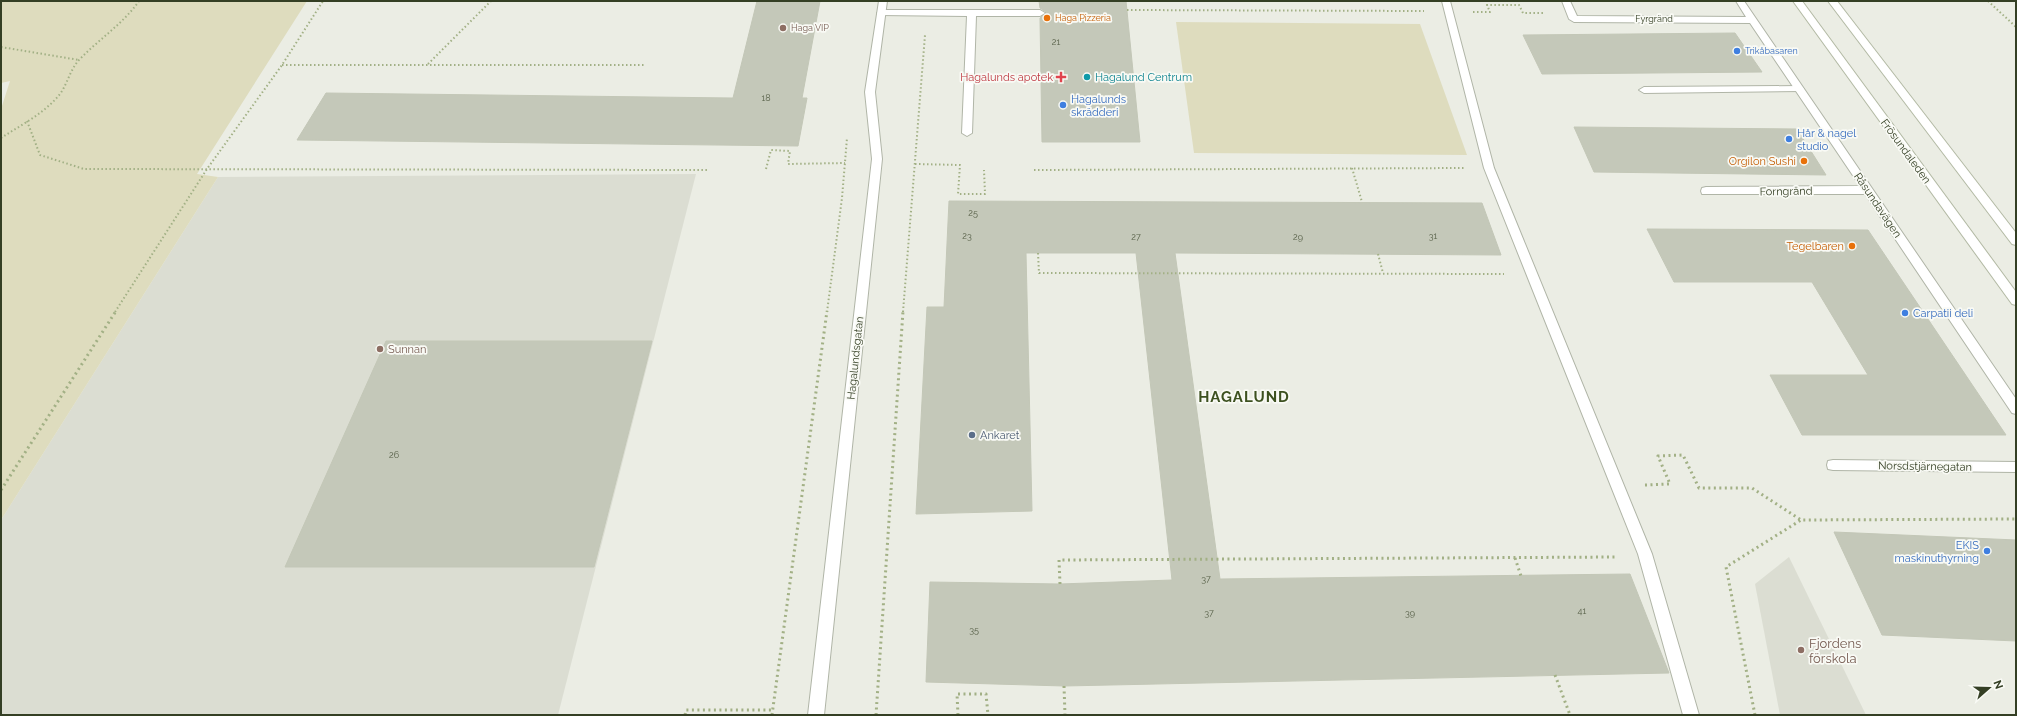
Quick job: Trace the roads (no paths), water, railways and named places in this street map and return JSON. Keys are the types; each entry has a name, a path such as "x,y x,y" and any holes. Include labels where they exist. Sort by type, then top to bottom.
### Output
{"street":[{"name":"Fyrgränd","path":"1566,1 1574,19 1753,20"},
{"name":"Råsundavägen","path":"1740,1 2016,409"},
{"name":"Frösundaleden","path":"1797,1 2016,301"},
{"path":"1832,1 2016,241"},
{"path":"1448,6 1489,168 1619,486 1646,557 1691,715"},
{"path":"883,7 926,13 1040,13"},
{"name":"Hagalundsgatan","path":"816,715 878,159 870,92 883,7"},
{"path":"967,134 972,13"},
{"path":"1644,90 1799,89"},
{"name":"Forngränd","path":"1706,191 1867,190"},
{"name":"Norsdstjärnegatan","path":"1833,465 2016,467"}],"place":[{"name":"Haga Pizzeria","path":"1047,18"},
{"name":"Haga VIP","path":"783,28"},
{"name":"Trikåbasaren","path":"1737,51"},
{"name":"Hagalunds apotek","path":"1061,77"},
{"name":"Hagalund Centrum","path":"1087,77"},
{"name":"Hagalunds skrädderi","path":"1063,105"},
{"name":"Hår & nagel studio","path":"1789,139"},
{"name":"Orgilon Sushi","path":"1804,161"},
{"name":"Tegelbaren","path":"1852,246"},
{"name":"Carpatii deli","path":"1905,313"},
{"name":"Sunnan","path":"380,349"},
{"name":"Ankaret","path":"972,435"},
{"name":"EKIS maskinuthyrning","path":"1987,551"},
{"name":"Fjordens förskola","path":"1801,650"}],"district":[{"name":"HAGALUND","path":"1244,397"}]}
